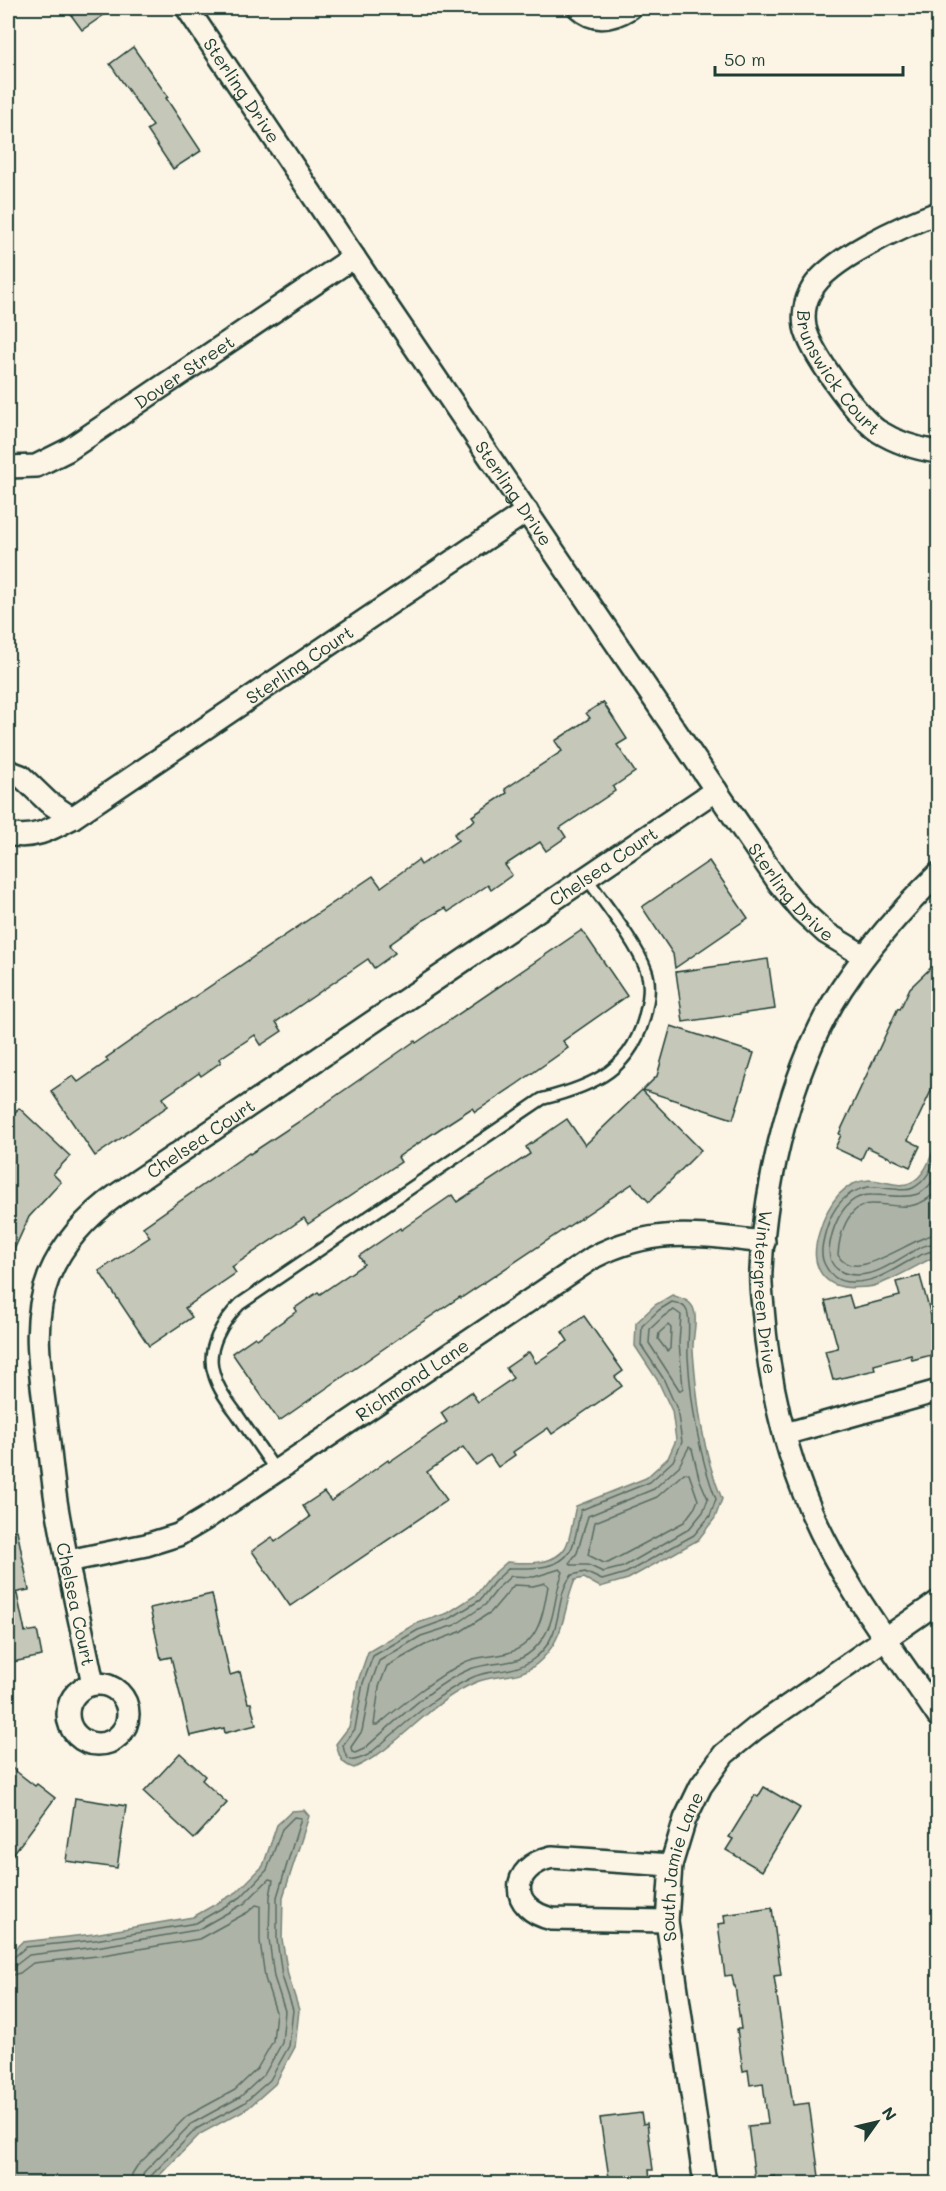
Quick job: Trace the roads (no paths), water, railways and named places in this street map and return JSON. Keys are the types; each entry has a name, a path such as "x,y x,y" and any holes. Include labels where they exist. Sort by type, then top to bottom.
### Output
{"street":[{"name":"Sterling Drive","path":"187,8 779,883 802,911 826,933 864,956"},
{"path":"579,8 599,19 616,16 630,8"},
{"name":"Brunswick Court","path":"939,213 911,222 872,242 821,277 811,290 805,308 805,326 811,344 859,413 877,430 898,442 921,450 939,452"},
{"name":"Dover Street","path":"8,467 36,466 68,450 354,257"},
{"name":"Sterling Court","path":"8,834 18,837 37,835 72,818 527,511"},
{"path":"8,771 21,776 48,802 72,818"},
{"name":"Chelsea Court","path":"93,1684 56,1500 37,1338 41,1308 49,1277 60,1255 77,1231 100,1207 716,790"},
{"name":"Wintergreen Drive","path":"939,874 893,919 864,956 841,990 820,1028 803,1067 788,1111 765,1215 761,1271 764,1321 771,1373 795,1470 817,1524 851,1587 939,1716"},
{"name":"Richmond Lane","path":"68,1561 146,1545 178,1535 206,1519 594,1257 614,1246 650,1236 670,1234 764,1242"},
{"path":"785,1434 939,1391"},
{"name":"South Jamie Lane","path":"705,2184 667,1921 671,1865 685,1819 701,1786 724,1754 756,1728 939,1602"},
{"path":"667,1921 552,1919 540,1916 527,1908 519,1895 520,1881 527,1868 537,1860 552,1857 671,1865"}],"lane":[{"path":"276,1472 224,1394 213,1373 213,1351 218,1333 226,1318 240,1304 542,1099 582,1088 604,1076 623,1059 638,1038 650,994 646,971 637,952 586,877"}],"water":[{"path":"938,1137 938,1255 874,1286 844,1287 829,1281 820,1272 815,1251 822,1224 836,1198 842,1191 859,1182 869,1180 900,1185 916,1180 925,1170"},
{"path":"672,1295 688,1302 695,1314 693,1351 699,1407 705,1445 722,1499 715,1518 698,1540 628,1579 600,1587 584,1578 575,1580 556,1640 534,1666 517,1674 474,1683 442,1702 370,1759 354,1768 343,1762 336,1744 349,1727 358,1681 368,1652 415,1624 448,1613 476,1595 489,1578 507,1562 538,1562 554,1558 565,1548 569,1539 576,1506 646,1478 668,1458 676,1440 672,1411 658,1381 635,1346 636,1323 655,1305"},
{"path":"304,1810 309,1816 283,1897 282,1939 288,1975 299,2010 295,2047 275,2084 248,2108 200,2134 152,2183 12,2183 8,2132 8,1955 22,1942 94,1934 193,1917 237,1892 263,1866 277,1825 292,1811"}]}
